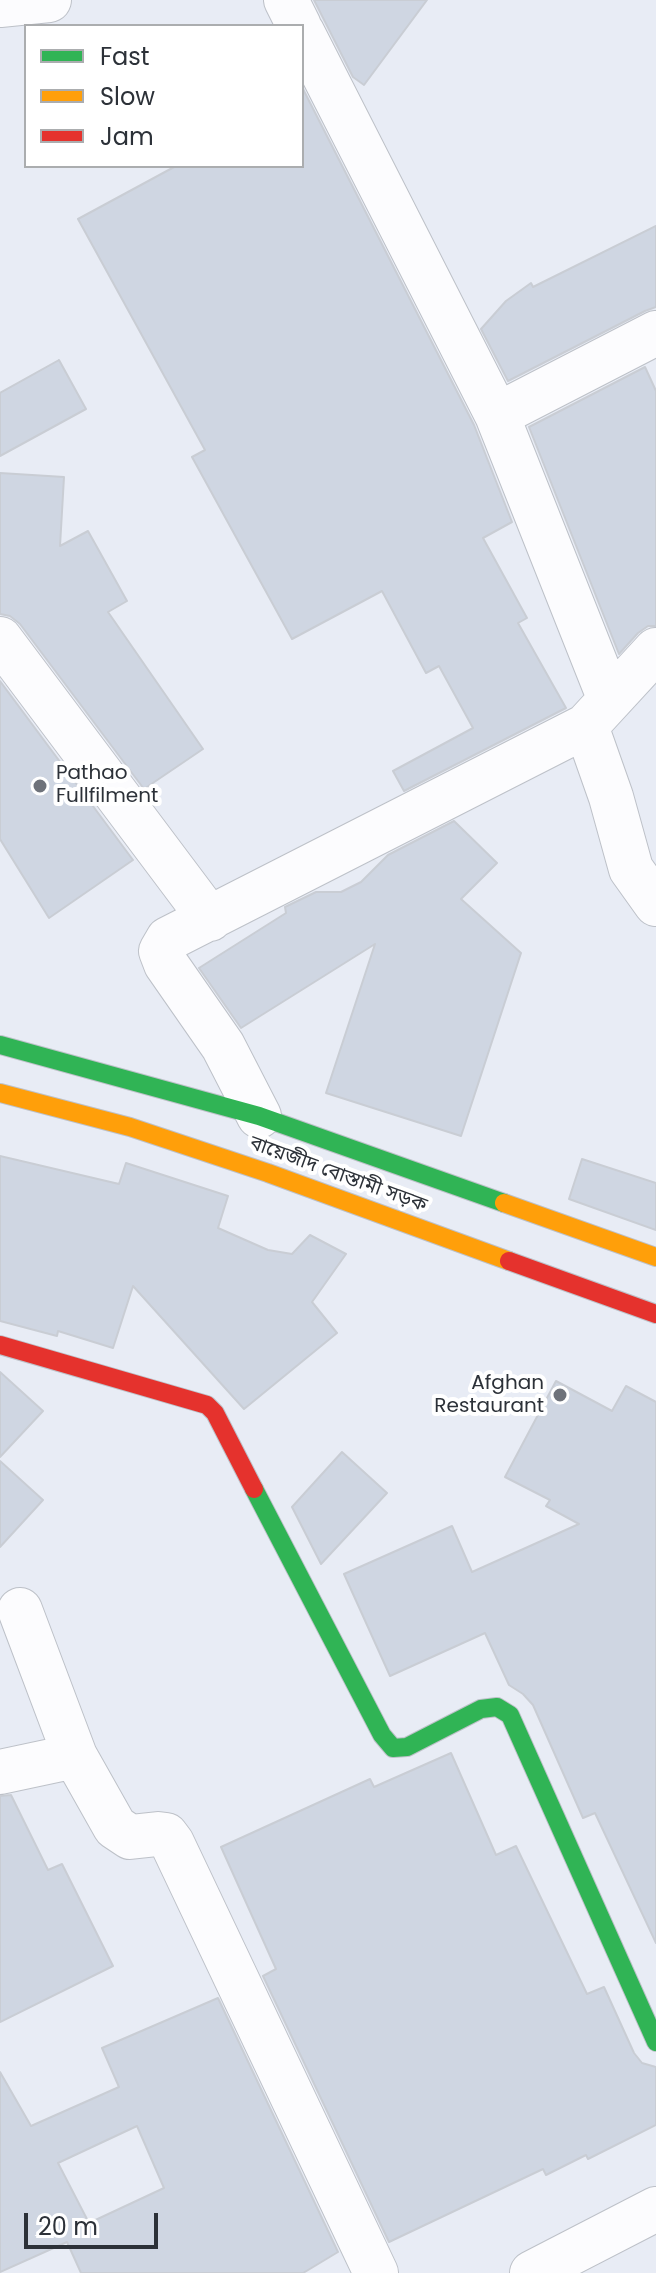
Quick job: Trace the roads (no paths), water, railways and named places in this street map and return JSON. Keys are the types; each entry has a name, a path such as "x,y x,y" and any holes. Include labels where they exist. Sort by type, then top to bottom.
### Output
{"main road":[{"name":"বায়েজীদ বোস্তামী সড়ক","path":"0,1045 259,1116 656,1257"},
{"name":"বায়েজীদ বোস্তামী সড়ক","path":"0,1093 130,1127 268,1173 656,1314"},
{"path":"0,1345 207,1405 215,1413 382,1735 393,1748 407,1747 481,1709 497,1707 510,1715 656,2042"}],"street":[{"path":"0,5 49,0"},
{"path":"286,0 298,24"},
{"path":"304,36 497,415 598,713 611,797 631,869 656,904"},
{"path":"497,415 656,333"},
{"path":"0,639 210,919"},
{"path":"259,1116 223,1046 166,964 161,951 168,939 598,713 656,650"},
{"path":"20,1610 75,1756 115,1827 130,1837 166,1835 172,1843 376,2273"},
{"path":"0,1772 75,1756"},
{"path":"532,2273 656,2209"}],"place":[{"name":"Pathao Fullfilment","path":"40,786"},
{"name":"Afghan Restaurant","path":"560,1395"}]}
